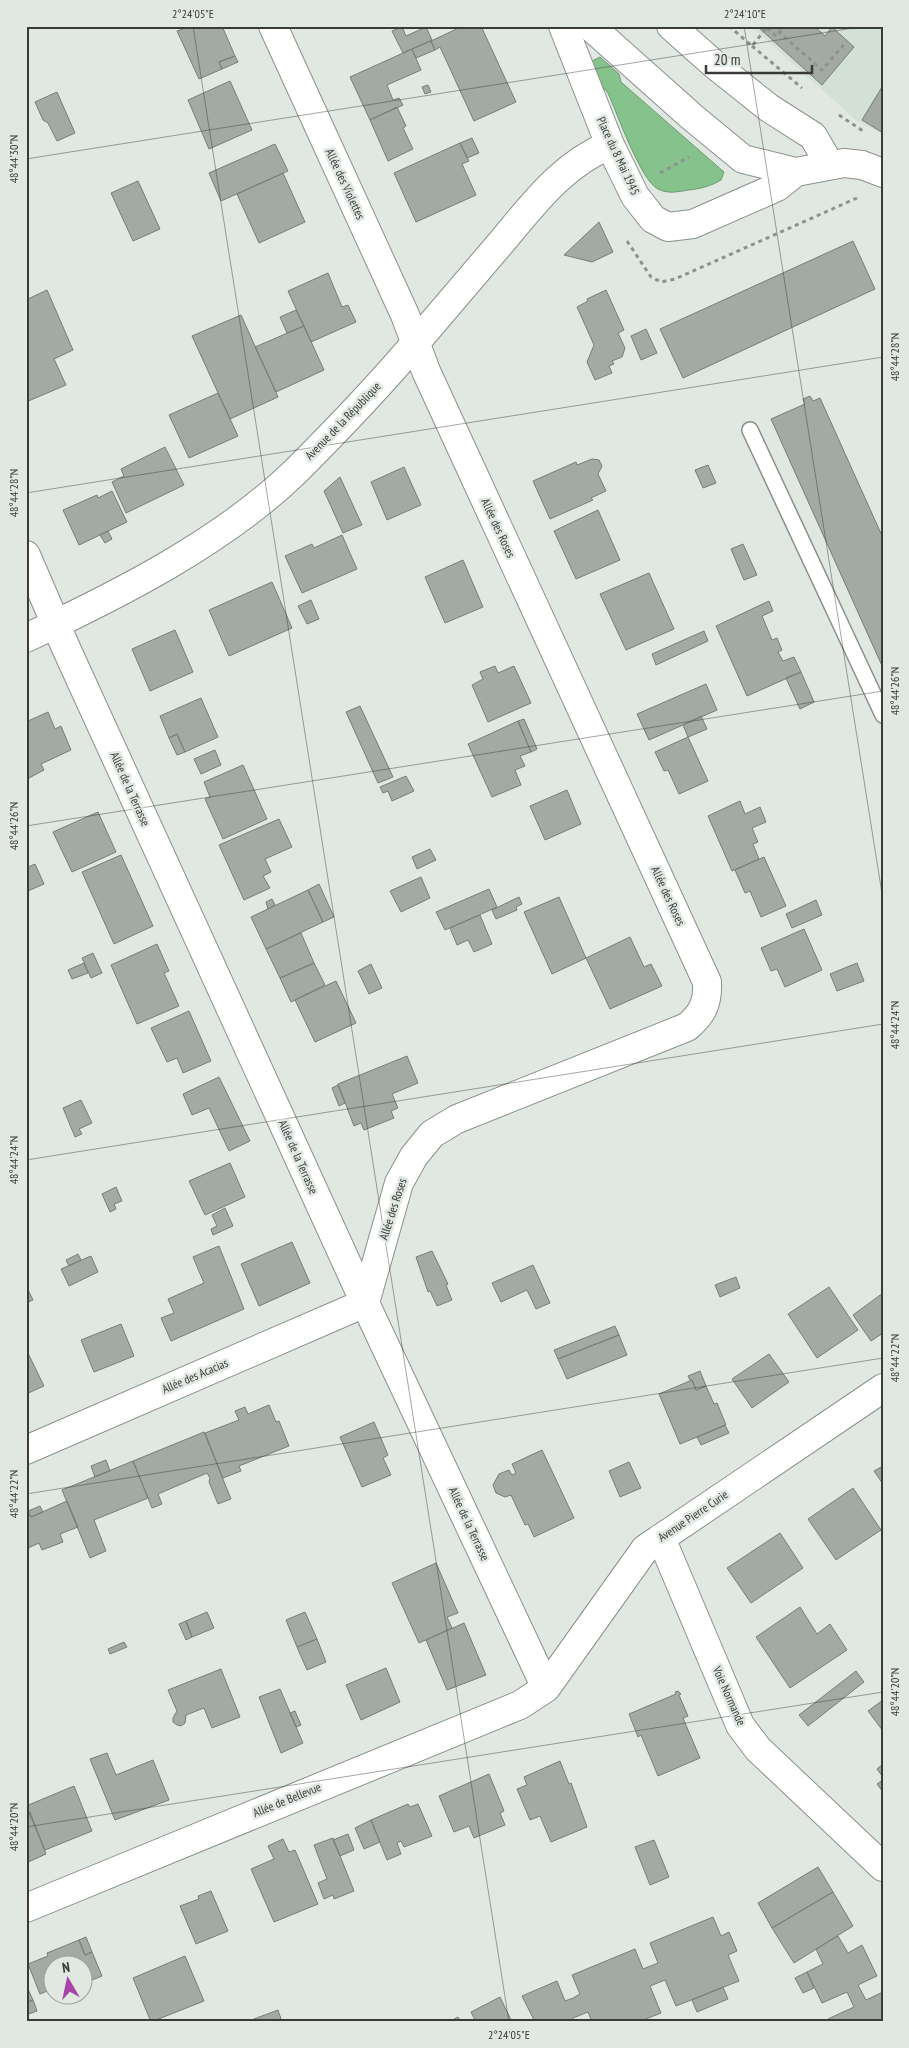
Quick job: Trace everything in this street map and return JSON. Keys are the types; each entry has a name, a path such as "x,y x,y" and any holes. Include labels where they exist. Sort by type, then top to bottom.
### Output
{"street":[{"name":"Allée des Violettes","path":"272,26 416,343"},
{"name":"Place du 8 Mai 1945","path":"563,26 610,145 635,196 653,219 668,227 693,224 777,187 796,172"},
{"name":"Place du 8 Mai 1945","path":"590,26 692,117 743,159 796,172 844,163 862,165 883,173"},
{"path":"671,26 715,66 769,108 813,136 830,165"},
{"name":"Avenue de la République","path":"26,638 56,624 193,550 249,512 295,472 356,409 416,343 542,194 569,167 593,152 610,145"},
{"name":"Allée des Roses","path":"365,1303 399,1183 414,1156 432,1134 457,1120 687,1027 705,1007 708,998 707,982 426,371 416,343"},
{"name":"Allée de la Terrasse","path":"26,556 365,1303 546,1688"},
{"name":"Allée des Acacias","path":"26,1450 365,1303"},
{"name":"Avenue Pierre Curie","path":"546,1688 645,1549 883,1388"},
{"name":"Voie Normande","path":"661,1538 740,1725 758,1749 883,1866"},
{"name":"Allée de Bellevue","path":"26,1908 520,1705 546,1688"}],"lane":[{"path":"750,430 883,715"}],"path":[{"path":"729,26 752,46 769,27 776,36 785,26"},
{"path":"779,32 822,70 847,41"},
{"path":"657,175 691,156"}],"shaded area":[{"path":"751,26 883,26 883,134 857,121"},
{"path":"600,57 619,74 621,82 724,172 721,180 701,188 673,192 661,191 651,183 637,160 608,93 602,86 590,62"}],"building":[{"path":"182,26 222,26 235,56 219,62 222,69 199,79 177,31 183,29"},
{"path":"463,26 481,26 516,102 474,121 440,47 435,50 431,41"},
{"path":"757,26 814,26 825,36 832,27 854,47 822,85"},
{"path":"402,27 406,36 426,27 432,40 403,53 392,31"},
{"path":"431,41 435,50 416,58 412,49"},
{"path":"412,49 421,70 387,85 393,100 399,98 403,105 370,120 350,77"},
{"path":"235,56 238,62 222,69 219,62"},
{"path":"230,81 252,130 209,149 188,100"},
{"path":"428,85 431,92 425,94 422,87"},
{"path":"883,87 883,133 862,120"},
{"path":"57,92 75,133 57,141 48,123 43,120 35,102"},
{"path":"397,107 406,126 403,128 413,149 388,161 370,120"},
{"path":"472,138 479,153 467,158 460,143"},
{"path":"460,143 469,161 462,164 476,195 416,222 394,173"},
{"path":"275,144 288,171 221,201 209,173"},
{"path":"283,173 305,222 259,243 237,194"},
{"path":"138,181 160,229 133,241 111,193"},
{"path":"599,222 613,252 592,262 564,255"},
{"path":"853,241 875,289 683,378 660,329"},
{"path":"328,273 342,307 348,305 356,322 311,342 288,291"},
{"path":"47,290 73,350 54,359 66,385 26,402 26,300"},
{"path":"606,290 624,330 618,333 625,348 622,357 612,361 614,364 609,366 612,373 595,380 587,362 594,345 577,307 588,301 587,299"},
{"path":"296,310 304,326 287,333 280,317"},
{"path":"241,315 278,397 230,419 192,336"},
{"path":"304,326 324,370 276,392 255,347"},
{"path":"646,329 657,353 641,360 631,336"},
{"path":"218,393 238,436 189,458 169,415"},
{"path":"810,396 813,401 820,398 883,538 883,668 771,419 805,404 803,399"},
{"path":"165,447 184,485 126,513 112,482 124,476 121,469"},
{"path":"592,459 599,460 602,466 598,474 606,491 591,498 593,500 550,519 533,481 576,462 577,465"},
{"path":"708,465 716,483 703,488 695,470"},
{"path":"404,467 421,505 387,520 371,482"},
{"path":"340,477 362,525 343,533 324,491"},
{"path":"112,491 127,522 79,545 63,510 97,495 98,498"},
{"path":"598,510 620,560 576,579 554,531"},
{"path":"108,531 112,539 105,543 100,535"},
{"path":"342,535 357,569 302,593 285,556 312,544 314,548"},
{"path":"743,544 757,575 744,580 731,549"},
{"path":"463,560 483,607 445,623 425,577"},
{"path":"649,573 674,629 626,650 600,594"},
{"path":"272,582 292,628 229,656 209,610"},
{"path":"311,600 319,619 307,624 298,606"},
{"path":"769,601 773,611 762,616 772,640 777,638 782,650 778,652 783,661 794,657 801,672 747,696 716,626"},
{"path":"175,630 193,672 150,691 132,649"},
{"path":"704,631 708,641 656,665 652,654"},
{"path":"495,666 498,673 514,666 531,703 488,722 472,685 483,679 480,672"},
{"path":"801,672 814,702 800,709 786,678"},
{"path":"706,684 717,710 649,740 637,714"},
{"path":"201,698 218,737 185,752 177,734 169,738 160,716"},
{"path":"360,706 393,777 378,783 346,712"},
{"path":"48,712 55,729 61,726 71,750 41,764 44,770 29,778 26,773 26,718 28,721"},
{"path":"701,716 707,729 688,737 683,725"},
{"path":"524,719 537,749 531,752 518,721"},
{"path":"518,721 531,752 520,756 525,766 515,770 521,785 492,797 468,744"},
{"path":"177,734 185,752 177,755 169,738"},
{"path":"688,737 708,781 679,794 668,770 664,771 655,752"},
{"path":"215,750 221,765 201,774 194,759"},
{"path":"243,765 267,819 223,839 205,799 210,797 204,782"},
{"path":"406,776 414,791 392,801 388,791 383,793 380,787"},
{"path":"567,790 581,824 545,840 530,806"},
{"path":"740,801 745,814 760,807 766,822 752,828 758,842 753,844 759,859 732,871 708,816"},
{"path":"98,812 116,852 72,872 53,832"},
{"path":"279,819 292,847 265,859 271,872 263,876 270,888 244,900 219,845"},
{"path":"430,849 436,860 417,869 412,857"},
{"path":"121,855 153,926 114,944 82,872"},
{"path":"764,857 786,906 761,917 750,891 745,893 735,870"},
{"path":"35,864 44,884 28,891 26,868"},
{"path":"421,877 430,898 401,912 390,891"},
{"path":"319,884 334,917 323,922 308,890"},
{"path":"489,889 497,907 445,930 436,912"},
{"path":"308,890 323,922 266,949 251,917"},
{"path":"519,897 522,904 516,907 517,910 496,919 492,910"},
{"path":"559,897 586,958 552,974 524,912"},
{"path":"272,899 275,905 268,909 266,902"},
{"path":"816,900 822,915 792,928 786,914"},
{"path":"480,915 492,944 474,952 468,940 457,945 450,928"},
{"path":"804,929 822,970 785,987 777,969 771,971 761,948"},
{"path":"301,933 314,963 280,978 266,949"},
{"path":"630,937 644,967 651,964 662,986 610,1009 586,958"},
{"path":"157,944 169,971 164,973 179,1006 137,1024 111,965"},
{"path":"93,953 102,973 91,978 82,958"},
{"path":"84,963 88,973 72,979 68,970"},
{"path":"314,963 325,985 291,1002 280,978"},
{"path":"857,963 864,981 837,991 830,974"},
{"path":"371,964 382,988 369,994 358,971"},
{"path":"336,981 356,1023 315,1042 295,1000"},
{"path":"189,1011 211,1061 183,1073 177,1058 167,1062 151,1028"},
{"path":"407,1056 418,1083 392,1094 398,1108 391,1111 394,1118 364,1130 361,1123 354,1126 338,1084"},
{"path":"219,1077 250,1141 229,1151 209,1108 192,1115 183,1094"},
{"path":"338,1085 345,1103 339,1106 332,1088"},
{"path":"81,1100 92,1123 79,1129 82,1134 75,1137 63,1108"},
{"path":"230,1163 245,1197 205,1215 189,1181"},
{"path":"116,1187 122,1201 114,1204 116,1209 110,1212 102,1194"},
{"path":"225,1208 233,1226 213,1235 211,1229 217,1226 212,1215"},
{"path":"292,1242 310,1283 259,1306 241,1264"},
{"path":"219,1246 244,1309 171,1341 161,1318 174,1313 168,1299 204,1283 193,1257"},
{"path":"432,1251 448,1284 446,1285 452,1300 437,1306 430,1291 428,1292 416,1257"},
{"path":"78,1254 81,1260 69,1266 66,1260"},
{"path":"91,1256 98,1272 69,1286 61,1269"},
{"path":"533,1265 550,1303 536,1309 527,1290 501,1302 492,1283"},
{"path":"736,1277 740,1288 720,1297 715,1285"},
{"path":"26,1286 33,1300 26,1303"},
{"path":"829,1287 858,1330 817,1358 788,1314"},
{"path":"883,1293 883,1333 871,1341 853,1315"},
{"path":"121,1324 134,1356 94,1372 81,1340"},
{"path":"615,1326 619,1335 558,1359 554,1350"},
{"path":"619,1335 627,1355 567,1379 558,1359"},
{"path":"26,1349 44,1386 26,1394"},
{"path":"769,1354 789,1382 752,1408 732,1379"},
{"path":"700,1371 706,1386 696,1390 688,1376"},
{"path":"692,1380 696,1390 706,1386 714,1404 717,1403 726,1425 680,1444 659,1394"},
{"path":"269,1405 276,1422 279,1421 289,1446 239,1466 241,1471 223,1478 205,1433 239,1420 235,1411 245,1407 248,1414"},
{"path":"374,1422 388,1455 383,1458 391,1475 362,1487 340,1437"},
{"path":"725,1425 729,1433 701,1445 697,1437"},
{"path":"204,1432 231,1499 218,1504 207,1473 158,1494 162,1504 152,1508 133,1461"},
{"path":"542,1450 574,1518 534,1537 528,1524 525,1525 511,1495 505,1497 496,1493 493,1485 499,1474 509,1470 512,1475 516,1473 512,1464"},
{"path":"106,1460 110,1471 95,1477 91,1466"},
{"path":"133,1461 148,1498 94,1520 106,1551 90,1558 62,1490"},
{"path":"629,1462 641,1488 620,1497 609,1471"},
{"path":"883,1466 883,1484 874,1471"},
{"path":"853,1488 881,1530 836,1560 808,1519"},
{"path":"67,1501 78,1527 60,1534 63,1542 42,1550 39,1543 26,1549 26,1510 31,1517"},
{"path":"40,1506 43,1512 31,1517 28,1511"},
{"path":"780,1533 803,1568 751,1603 727,1568"},
{"path":"436,1563 458,1613 447,1617 452,1628 419,1643 392,1583"},
{"path":"800,1607 817,1634 830,1624 847,1650 790,1688 756,1637"},
{"path":"207,1612 214,1628 192,1637 186,1621"},
{"path":"305,1612 317,1639 297,1647 286,1620"},
{"path":"186,1621 192,1637 186,1640 179,1624"},
{"path":"464,1623 486,1675 447,1690 426,1640"},
{"path":"317,1639 326,1662 307,1670 297,1647"},
{"path":"124,1642 127,1647 110,1654 108,1649"},
{"path":"386,1668 400,1702 361,1720 346,1685"},
{"path":"221,1669 240,1717 212,1728 204,1708 186,1715 185,1723 181,1726 173,1722 177,1711 168,1690"},
{"path":"856,1671 864,1682 808,1726 799,1715"},
{"path":"280,1689 303,1743 281,1753 259,1697"},
{"path":"678,1691 681,1694 679,1695 688,1716 683,1718 700,1758 658,1776 641,1735 638,1737 629,1714 676,1694 675,1692"},
{"path":"883,1700 883,1731 868,1711"},
{"path":"295,1711 301,1725 296,1727 290,1713"},
{"path":"107,1753 116,1775 153,1760 169,1800 115,1820 90,1759"},
{"path":"560,1761 569,1784 571,1783 587,1827 551,1842 540,1816 530,1820 517,1789 527,1785 524,1777"},
{"path":"883,1764 883,1777 877,1769"},
{"path":"489,1774 504,1811 500,1813 505,1825 474,1838 469,1826 454,1832 439,1796"},
{"path":"883,1780 883,1792 877,1784"},
{"path":"74,1786 92,1831 45,1850 26,1806"},
{"path":"408,1804 410,1807 418,1804 432,1836 404,1847 401,1841 397,1843 401,1854 387,1860 371,1820"},
{"path":"30,1812 46,1854 26,1863 26,1814"},
{"path":"371,1820 380,1842 364,1849 355,1828"},
{"path":"348,1834 354,1850 340,1856 333,1840"},
{"path":"333,1838 354,1891 334,1899 333,1895 324,1899 318,1883 327,1879 314,1845"},
{"path":"283,1839 289,1852 295,1850 318,1904 274,1922 251,1869 274,1859 268,1846"},
{"path":"654,1840 669,1877 650,1885 635,1847"},
{"path":"818,1867 833,1892 772,1928 758,1903"},
{"path":"211,1891 228,1931 196,1944 180,1906 199,1899 198,1896"},
{"path":"833,1892 853,1926 794,1963 772,1928"},
{"path":"713,1917 721,1936 729,1932 737,1951 728,1955 739,1981 676,2006 665,1980 650,1986 661,2013 638,2022 592,2022 588,2012 573,2018 574,2022 535,2022 522,1996 557,1981 565,2001 573,1998 580,1994 572,1975 635,1949 643,1969 658,1963 650,1943"},
{"path":"838,1936 848,1953 862,1945 877,1976 858,1985 866,2000 883,1992 883,2022 830,2022 828,2019 854,2007 847,1992 822,2003 807,1972 823,1964 816,1949"},
{"path":"86,1937 92,1952 85,1955 79,1940"},
{"path":"79,1940 85,1955 92,1952 102,1976 92,1980 92,1956 48,1956 47,1953"},
{"path":"185,1956 204,2001 151,2022 133,1978"},
{"path":"42,1958 42,1993 40,1994 28,1964"},
{"path":"807,1972 814,1988 803,1993 795,1978"},
{"path":"26,1985 33,2000 26,2003"},
{"path":"723,1987 728,1999 697,2012 692,2000"},
{"path":"500,1997 512,2022 471,2022 475,2020 471,2012"},
{"path":"33,2000 37,2011 26,2015 26,2003"},
{"path":"278,2010 282,2022 246,2022"},
{"path":"458,2017 461,2022 449,2022"}]}
